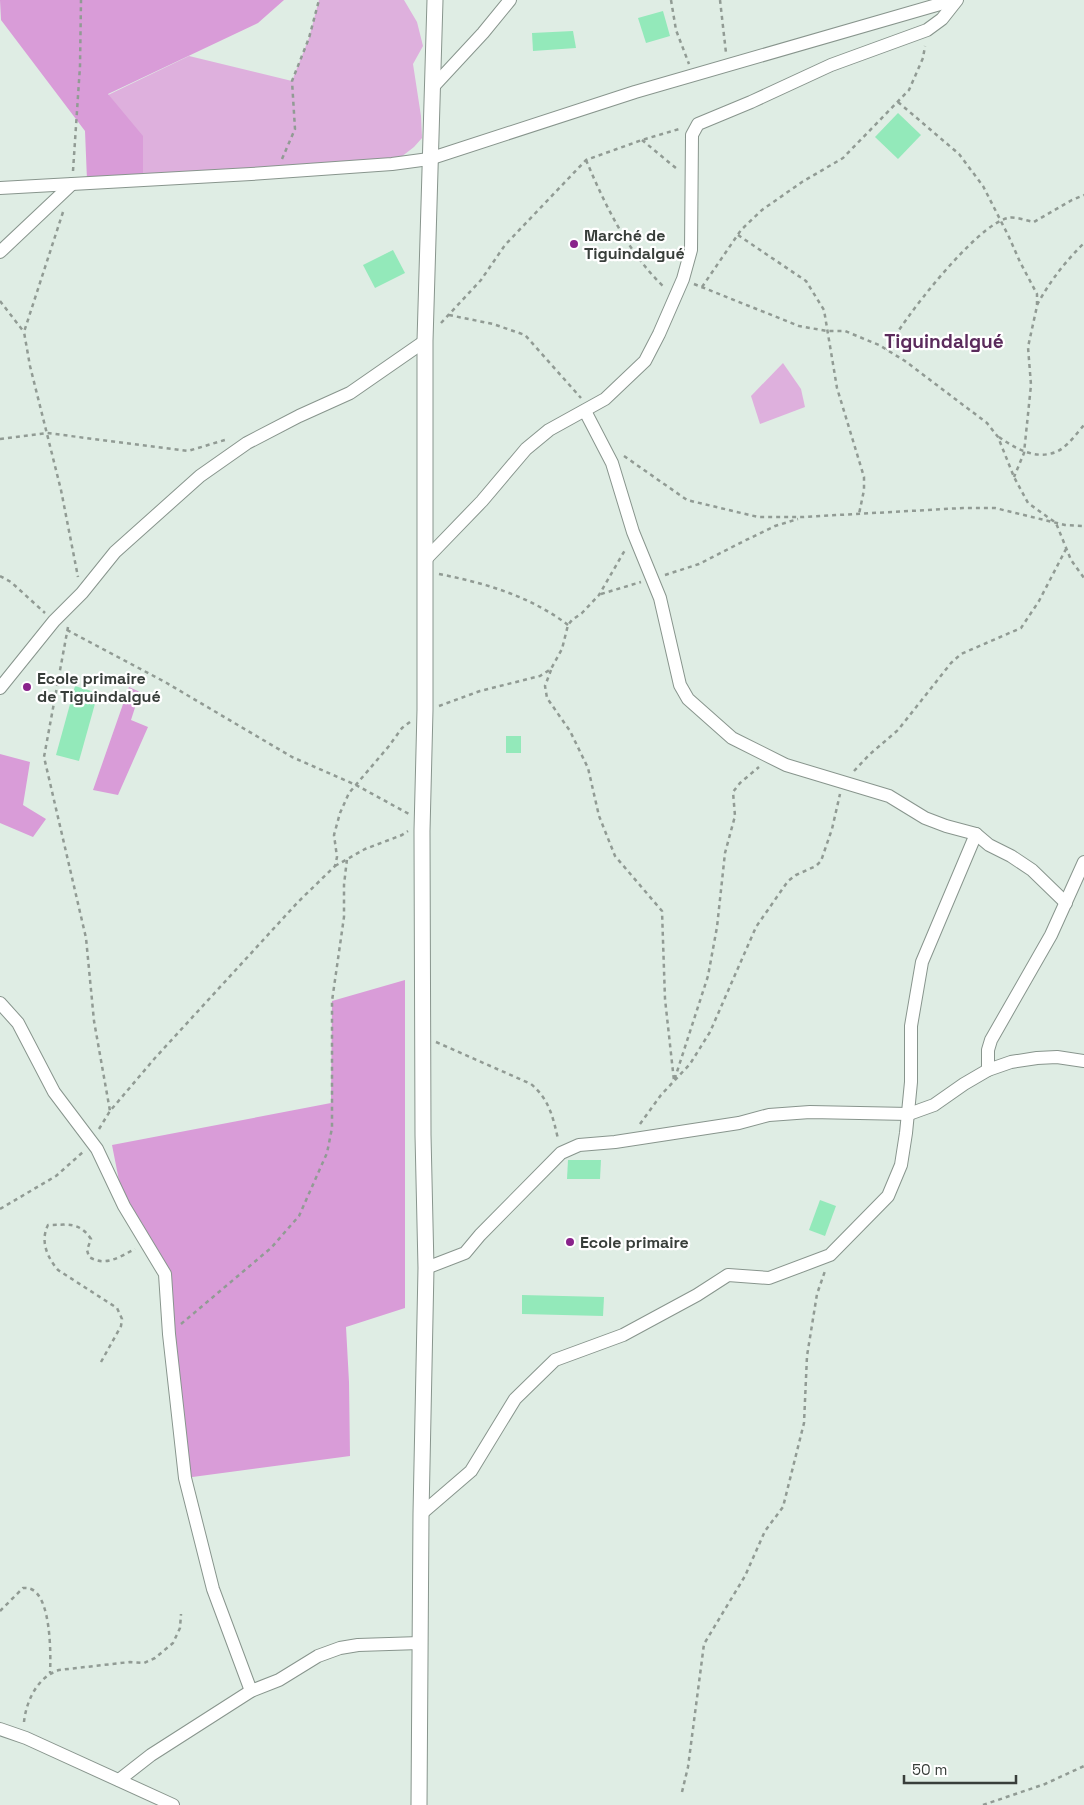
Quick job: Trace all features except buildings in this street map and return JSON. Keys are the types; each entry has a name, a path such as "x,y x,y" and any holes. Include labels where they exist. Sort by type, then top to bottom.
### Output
{"street":[{"path":"419,1805 421,1514 426,1268 422,821 425,710 425,341 435,0"},
{"path":"432,88 483,33 510,0"},
{"path":"0,188 277,172 392,164 429,159 728,64 955,0"},
{"path":"425,566 526,449 549,430 605,400 645,361 684,279 691,250 692,135 698,124 751,102 831,64 927,30 942,19 955,0"},
{"path":"0,252 72,184"},
{"path":"0,688 54,621 82,593 115,552 200,476 247,443 299,416 350,393 425,341"},
{"path":"585,411 612,462 634,532 660,598 680,685 688,699 732,738 786,765 889,796 925,818 976,834 989,845 1011,856 1032,870 1066,903"},
{"path":"421,1514 471,1471 514,1399 555,1360 623,1335 697,1295 728,1275 769,1278 830,1255 888,1196 901,1165 909,1114 911,1026 922,962 976,834"},
{"path":"988,1070 988,1050 997,1028 1051,935 1084,862"},
{"path":"0,1003 18,1023 54,1092 97,1149 124,1206 165,1274 168,1334 185,1478 213,1589 251,1691"},
{"path":"426,1268 465,1253 480,1235 561,1153 579,1145 628,1140 739,1123 769,1115 810,1112 909,1114 934,1105 988,1070 1011,1062 1057,1057 1084,1061"},
{"path":"119,1780 152,1755 251,1691 279,1680 318,1656 340,1648 358,1645 420,1643"},
{"path":"0,1729 26,1738 173,1805"}],"path":[{"path":"72,184 80,66 82,0"},
{"path":"277,172 295,129 292,81 309,38 319,0"},
{"path":"671,0 676,30 693,75"},
{"path":"720,0 728,64"},
{"path":"702,287 738,234 762,210 802,182 843,158 909,90 923,58 927,30"},
{"path":"898,102 959,154 983,186 1037,294 1037,306 1028,347 1031,385 1024,453 1014,477"},
{"path":"425,341 481,280 505,245 586,160 642,140 698,124"},
{"path":"642,140 693,182"},
{"path":"586,160 603,199 625,239 650,273 675,298"},
{"path":"887,350 918,303 966,248 987,229 1008,218 1034,222 1084,195"},
{"path":"24,332 63,212"},
{"path":"738,234 806,281 824,310 837,388 864,477 864,490 859,514"},
{"path":"1037,306 1050,281 1063,264 1084,243"},
{"path":"684,279 799,326 828,331 845,331 887,350 905,361 987,423 998,436 1014,447 1033,455 1059,451 1084,425"},
{"path":"0,301 24,332 30,366 61,490 82,593"},
{"path":"449,315 492,324 525,335 581,398 585,411"},
{"path":"0,439 47,433 188,451 234,437"},
{"path":"998,436 1014,477 1028,503 1056,523 1071,560 1084,578"},
{"path":"619,450 625,457 687,500 758,517 802,518 963,508 995,508 1065,525 1084,526"},
{"path":"599,595 699,564 775,526 802,518"},
{"path":"634,532 620,562 599,595 568,625 562,649 551,669 545,686 547,698 570,732 588,768 599,816 615,856 662,911 665,999 674,1081"},
{"path":"628,1140 661,1095 690,1064 710,1032 756,927 788,881 796,875 816,866 820,860 832,829 843,783 869,755 898,730 951,663 961,654 1021,628 1066,549"},
{"path":"425,566 511,593 550,611 568,625"},
{"path":"0,576 12,582 54,621"},
{"path":"70,621 44,757 86,938 94,1022 110,1112"},
{"path":"0,1209 56,1176 79,1156 91,1142 110,1112 155,1058 298,902 335,866 365,849 402,835 422,821 356,785 292,757 166,682 67,630"},
{"path":"335,866 337,856 334,836 349,793 402,728 425,710 480,691 540,676 551,669"},
{"path":"674,1081 708,976 717,927 725,853 735,816 733,792 740,783 771,757"},
{"path":"168,1334 271,1248 299,1216 327,1153 332,1128 332,1001 344,917 344,885 347,859"},
{"path":"423,1035 469,1058 526,1081 540,1091 553,1117 561,1153"},
{"path":"101,1362 122,1319 117,1308 58,1270 52,1263 44,1245 44,1234 48,1224 76,1225 86,1232 91,1239 87,1250 89,1258 97,1262 109,1261 135,1249 146,1240"},
{"path":"682,1792 688,1767 704,1644 745,1576 766,1531 783,1507 804,1422 807,1356 817,1294 830,1255"},
{"path":"0,1611 23,1588 36,1592 43,1604 48,1626 51,1650 50,1673"},
{"path":"26,1738 22,1730 25,1709 35,1688 50,1673 59,1670 130,1662 144,1663 173,1643 180,1628 181,1614"},
{"path":"983,1805 1045,1784 1084,1766"}],"shaded area":[{"path":"0,0 284,0 258,23 108,94 143,136 143,179 87,180 85,131 1,20"},
{"path":"319,0 404,0 417,22 423,46 413,64 421,116 422,138 414,147 392,164 143,179 108,95 189,56 292,81 309,38"},
{"path":"783,363 801,389 805,407 760,424 751,396"},
{"path":"129,687 140,692 131,720 148,727 118,795 93,790"},
{"path":"0,754 30,762 23,805 46,819 33,837 0,823"},
{"path":"405,980 405,1308 346,1327 350,1456 185,1478 165,1274 124,1206 112,1145 331,1103 332,1001"}],"place":[{"name":"Marché de Tiguindalgué","path":"574,244"},
{"name":"Ecole primaire de Tiguindalgué","path":"27,687"},
{"name":"Ecole primaire","path":"570,1242"}],"district":[{"name":"Tiguindalgué","path":"944,341"}]}
